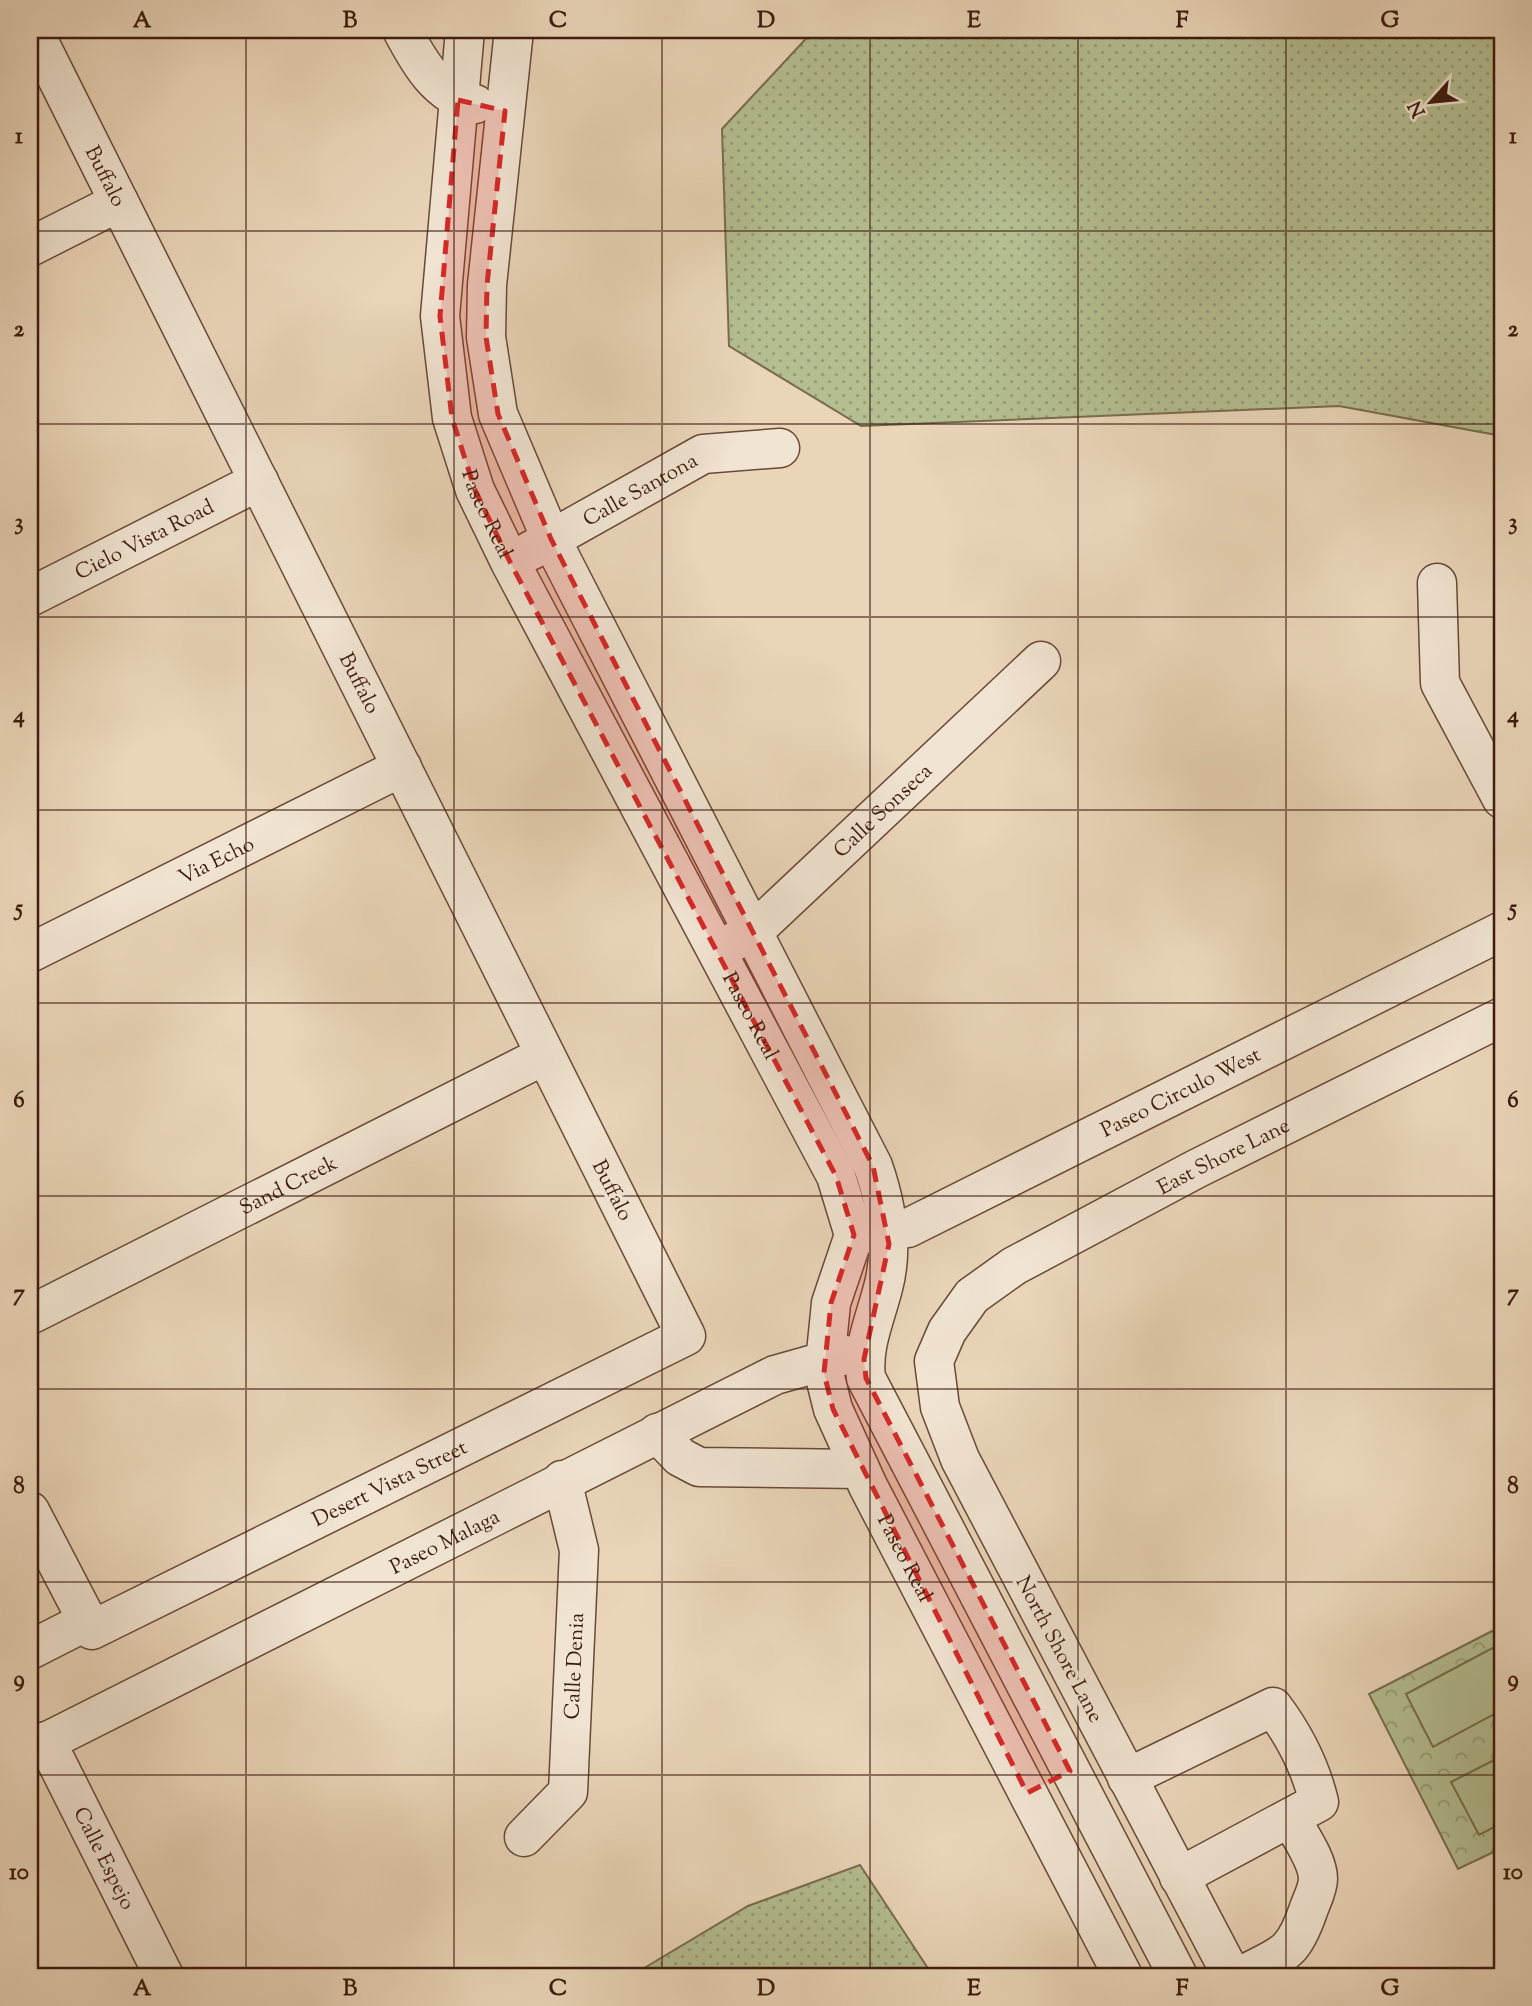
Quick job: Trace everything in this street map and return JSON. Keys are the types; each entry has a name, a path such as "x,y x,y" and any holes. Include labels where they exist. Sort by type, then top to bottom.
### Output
{"street":[{"name":"Buffalo","path":"33,30 685,1336"},
{"path":"402,30 421,66 458,100 505,111"},
{"name":"Paseo Real","path":"465,30 440,316 444,368 452,418 475,490 510,562 715,951 836,1175 871,1233 883,1286 866,1351 866,1378 1178,1976"},
{"name":"Paseo Real","path":"514,30 487,285 486,337 498,414 551,539 873,1166 883,1195 871,1233 831,1303 824,1373 833,1409 860,1469 1123,1976"},
{"path":"30,247 119,202"},
{"name":"Calle Santona","path":"510,562 703,454 780,448"},
{"name":"Cielo Vista Road","path":"30,597 258,481"},
{"path":"1437,583 1440,683 1502,799"},
{"name":"Calle Sonseca","path":"715,951 754,931 1041,661"},
{"name":"Via Echo","path":"30,953 402,767"},
{"name":"Paseo Circulo West","path":"871,1233 908,1228 1502,931"},
{"name":"East Shore Lane","path":"957,1315 972,1296 1014,1266 1196,1169 1502,1017"},
{"name":"Sand Creek","path":"30,1315 545,1055"},
{"name":"North Shore Lane","path":"957,1315 934,1361 940,1406 960,1459 1232,1976"},
{"name":"Desert Vista Street","path":"30,1650 89,1626 685,1336"},
{"name":"Paseo Malaga","path":"38,1746 775,1375 825,1358 866,1351"},
{"path":"657,1433 680,1457 699,1467 860,1469"},
{"name":"Calle Denia","path":"524,1837 568,1792 579,1550 562,1480"},
{"path":"30,1511 89,1626"},
{"path":"1127,1778 1273,1707 1284,1721 1314,1781 1319,1802 1179,1877"},
{"name":"Calle Espejo","path":"38,1746 164,1976"},
{"path":"1027,1793 1070,1770"},
{"path":"1241,1976 1287,1951 1298,1940 1311,1901 1318,1879 1312,1860 1291,1819"}],"highlighted area":[{"path":"458,100 505,111 487,285 486,337 498,414 551,539 873,1166 889,1244 864,1359 866,1378 1070,1771 1027,1793 833,1409 824,1373 831,1303 854,1235 836,1176 510,562 475,490 452,418 440,316"}],"green space":[{"path":"814,30 1502,30 1502,436 1339,406 861,426 729,346 722,129"},
{"path":"1502,1626 1502,1848 1458,1869 1369,1694"},
{"path":"1502,1643 1502,1710 1433,1747 1406,1694"},
{"path":"1502,1756 1502,1823 1479,1835 1451,1782"},
{"path":"860,1865 933,1976 631,1976 748,1906"}]}
